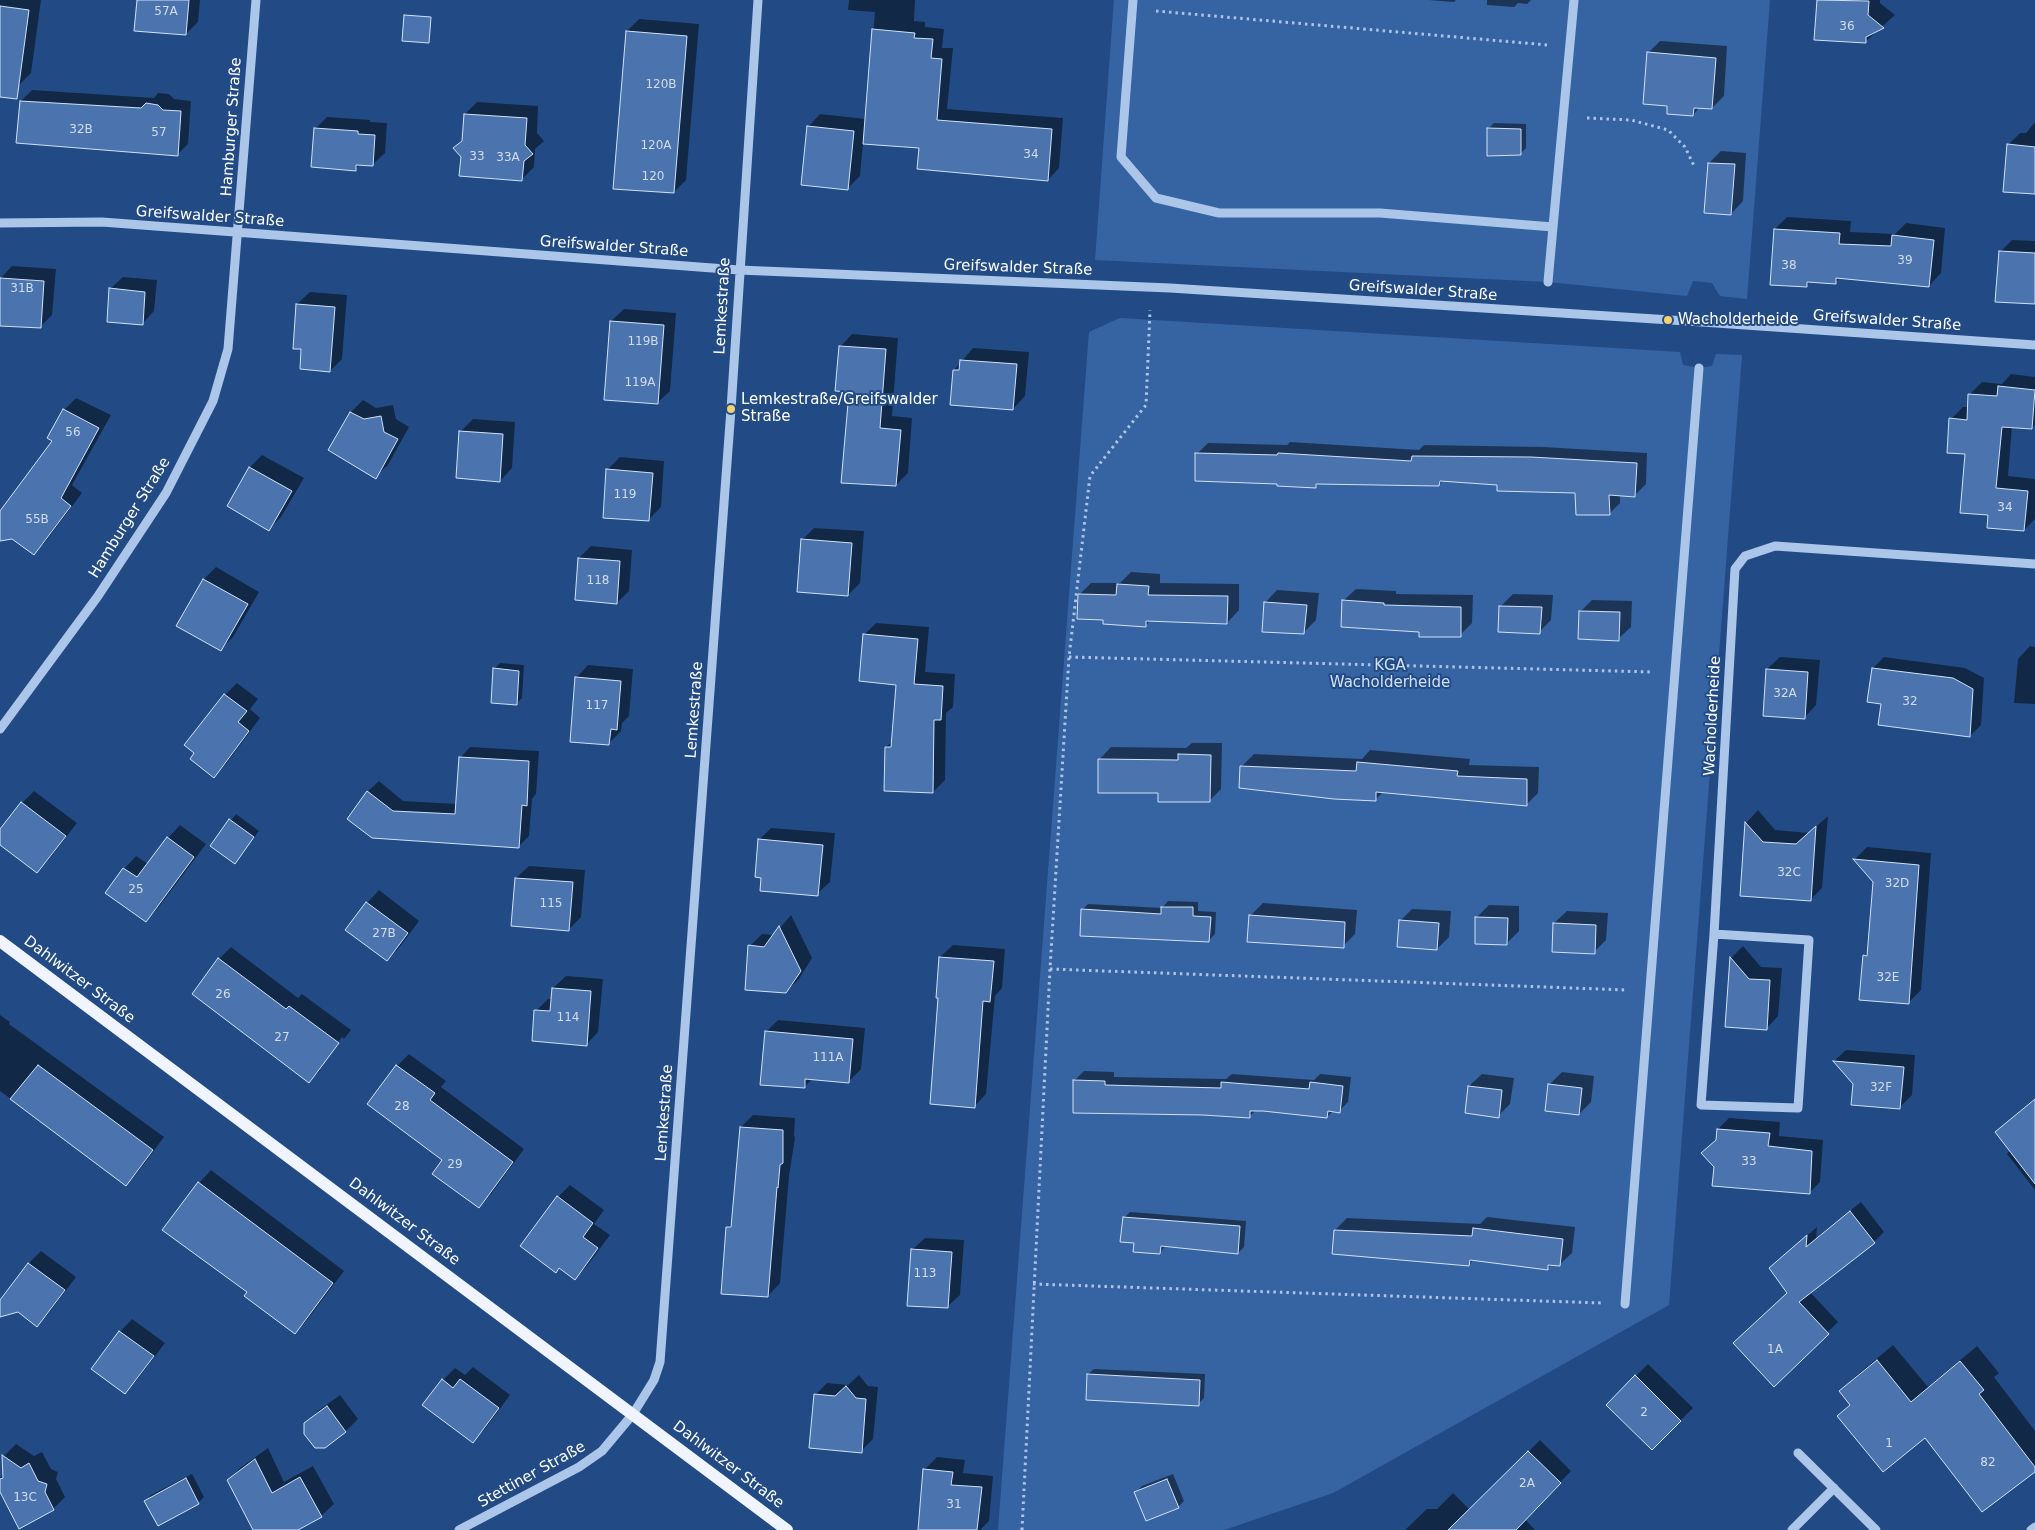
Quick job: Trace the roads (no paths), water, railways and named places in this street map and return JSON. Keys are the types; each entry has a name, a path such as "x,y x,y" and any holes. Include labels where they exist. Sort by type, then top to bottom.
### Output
{"main road":[{"name":"Dahlwitzer Straße","path":"0,941 787,1530"}],"street":[{"name":"Hamburger Straße","path":"0,728 98,596 166,493 213,400 228,349 256,0"},
{"name":"Lemkestraße","path":"633,1414 654,1380 660,1362 730,429 758,0"},
{"path":"1548,282 1574,0"},
{"path":"1133,5 1121,157 1156,198 1219,212 1380,213 1553,227"},
{"name":"Greifswalder Straße","path":"0,223 102,222 739,270 1170,288 2035,345"},
{"path":"1625,1304 1699,368"},
{"name":"Wacholderheide","path":"1714,934 1809,940 1798,1108 1701,1105 1714,934 1735,570 1745,556 1775,546 2035,564"},
{"name":"Stettiner Straße","path":"459,1530 579,1467 602,1451 633,1414"},
{"path":"1798,1453 1876,1530"},
{"path":"1792,1530 1834,1488"},
{"path":"2031,1530 2035,1527"}],"place":[{"name":"Wacholderheide","path":"1668,320"},
{"name":"Lemkestraße/Greifswalder Straße","path":"731,409"}],"park label":[{"name":"KGA Wacholderheide","path":"1390,674"}]}
